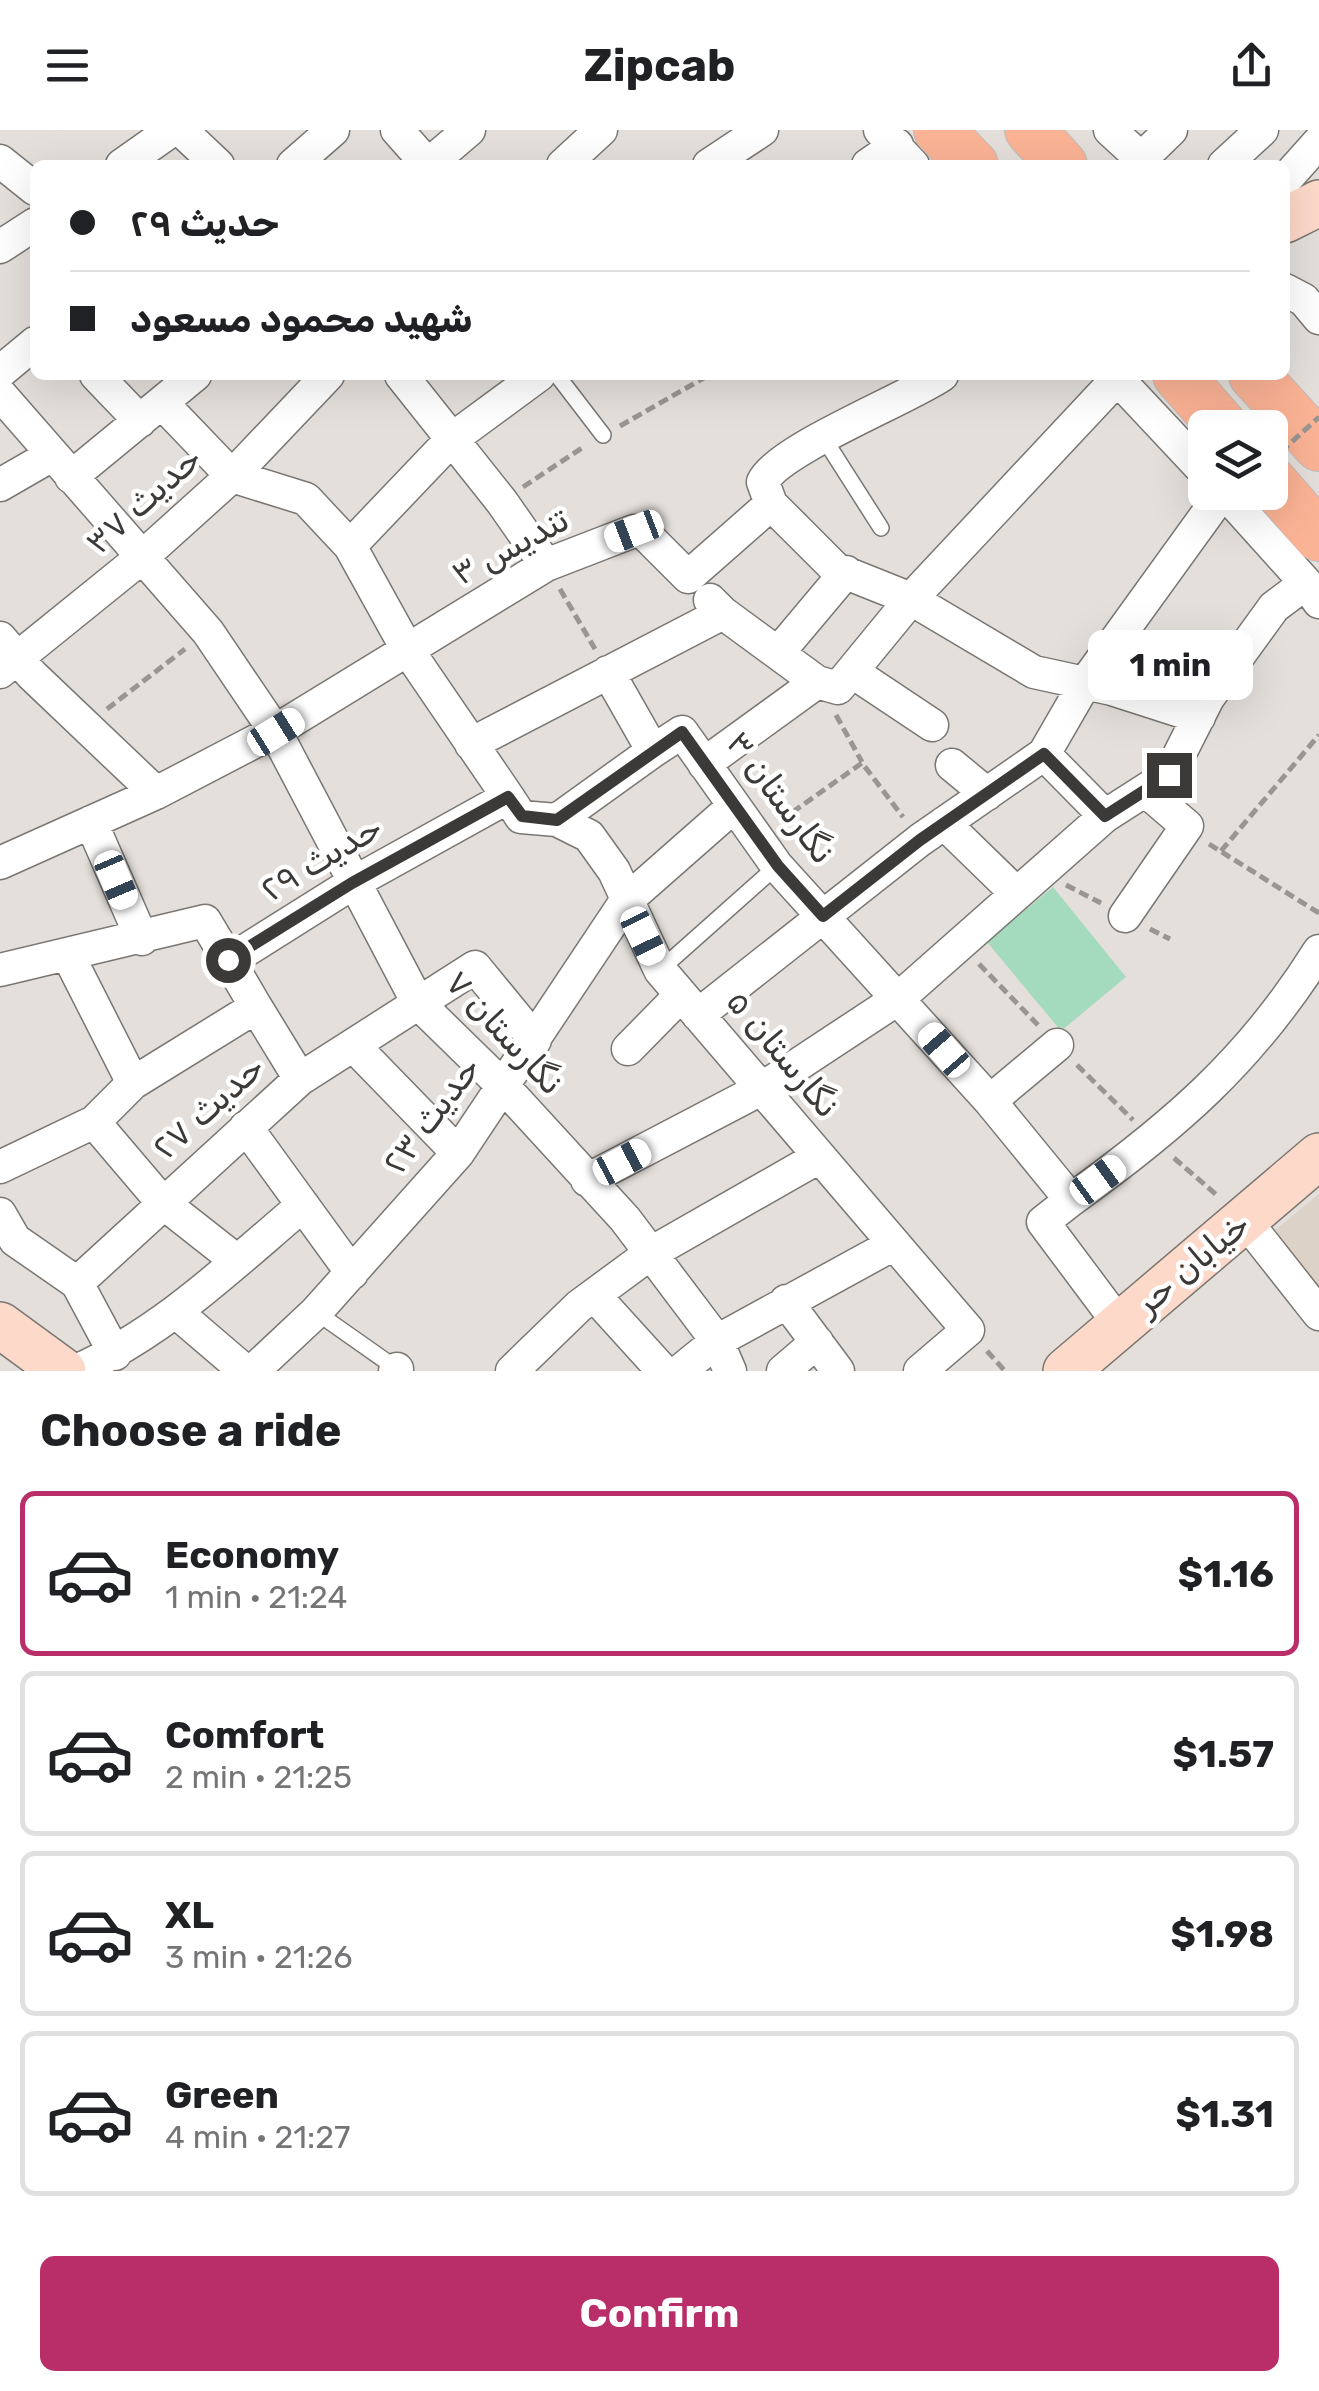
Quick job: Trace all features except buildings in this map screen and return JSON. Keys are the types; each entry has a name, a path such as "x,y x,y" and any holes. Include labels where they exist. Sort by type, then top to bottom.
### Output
{"main road":[{"path":"1030,130 1057,160"},
{"path":"908,142 960,160"},
{"path":"1290,218 1319,203"},
{"path":"1182,380 1208,410"},
{"path":"1259,380 1319,446"},
{"path":"1280,510 1315,573"},
{"name":"خیابان حر","path":"1066,1371 1319,1156"},
{"path":"0,1325 62,1371"}],"street":[{"path":"129,160 172,130"},
{"path":"180,130 213,160"},
{"path":"299,160 333,130"},
{"path":"397,130 424,160"},
{"path":"434,160 469,130"},
{"path":"719,148 762,130"},
{"path":"1110,130 1142,160"},
{"path":"1146,160 1171,130"},
{"path":"1229,160 1262,130"},
{"path":"877,160 908,142"},
{"path":"1290,174 1319,142"},
{"path":"0,161 30,185"},
{"path":"0,247 30,227"},
{"path":"1290,293 1304,300 1319,318"},
{"path":"0,372 30,347"},
{"path":"103,380 232,476 306,499 350,546 407,649 522,816 557,820 653,751 608,672"},
{"path":"0,485 61,466 151,412 189,380"},
{"name":"حدیث ۳۷","path":"5,656 141,558 232,476 323,380"},
{"path":"404,380 546,565"},
{"path":"350,546 452,440 533,380"},
{"path":"935,380 822,437 765,476 763,482 771,504 836,568 911,599 1034,672 1199,717"},
{"path":"771,504 688,577 723,613 817,682 838,688 911,599 1112,380"},
{"path":"1118,380 1188,454"},
{"name":"نگارستان ۷","path":"0,394 208,632 276,732 418,1003 504,1086 651,1253 723,1356"},
{"path":"628,1049 680,993 823,916 932,831 1044,754 1085,683 1213,510"},
{"name":"تندیس ۳","path":"5,852 91,822 276,732 546,565 642,531 688,577"},
{"path":"778,653 846,572"},
{"path":"587,1180 761,1089 900,998 1105,816 1169,775 1208,698 1274,607 1315,573"},
{"path":"471,744 723,613"},
{"path":"5,656 156,793"},
{"path":"854,673 932,725"},
{"path":"704,764 817,682"},
{"name":"نگارستان ۳","path":"653,751 682,732 778,866 900,998 1071,1200"},
{"path":"1044,754 1105,816"},
{"path":"952,766 987,794"},
{"path":"1125,916 1187,826 1146,791"},
{"name":"حدیث ۲۹","path":"228,960 352,883 508,797"},
{"name":"حدیث ۲۳","path":"253,1371 316,1312 458,1154 626,901 734,806"},
{"name":"نگارستان ۵","path":"557,820 589,836 614,871 626,901 680,993 968,1330 920,1371"},
{"path":"91,822 142,939"},
{"path":"932,831 1016,893"},
{"path":"0,970 205,922 300,1079"},
{"path":"1120,1325 1043,1222 1154,1140 1242,1056 1295,989 1319,951"},
{"path":"68,955 132,1083"},
{"name":"حدیث ۲۷","path":"77,1283 300,1079 475,967 536,1040"},
{"path":"0,1167 94,1122 132,1083 256,1007"},
{"path":"990,1101 1057,1044"},
{"path":"353,1045 458,1154"},
{"path":"94,1122 162,1202 237,1261"},
{"path":"246,1127 352,1272"},
{"path":"512,1371 594,1295 651,1253 820,1157"},
{"path":"76,1371 115,1354 176,1312 303,1206"},
{"path":"0,1214 14,1240 77,1283 115,1354"},
{"path":"1244,1219 1319,1314"},
{"path":"680,1371 723,1356 786,1301 894,1244"},
{"path":"594,1295 662,1371"},
{"path":"786,1301 838,1371"},
{"path":"176,1312 245,1371"},
{"path":"783,1371 816,1342"}],"lane":[{"path":"561,380 603,435"},
{"path":"822,437 880,528"},
{"path":"680,993 778,866"},
{"path":"316,1312 396,1370"}],"path":[{"path":"1288,464 1319,417"},
{"path":"546,565 608,672"},
{"path":"86,726 208,632"},
{"path":"817,682 862,762 932,831"},
{"path":"1221,852 1319,735"},
{"path":"756,838 862,762"},
{"path":"1187,826 1319,913"},
{"path":"958,943 1154,1140 1244,1219"}],"shaded area":[{"path":"1319,1194 1319,1300 1269,1235"}],"green space":[{"path":"1053,887 1126,977 1061,1031 987,942"}],"route":[{"path":"228,960 352,883 508,797 522,816 557,820 682,732 756,838 823,916 920,840 1044,754 1105,816 1169,775"}]}
